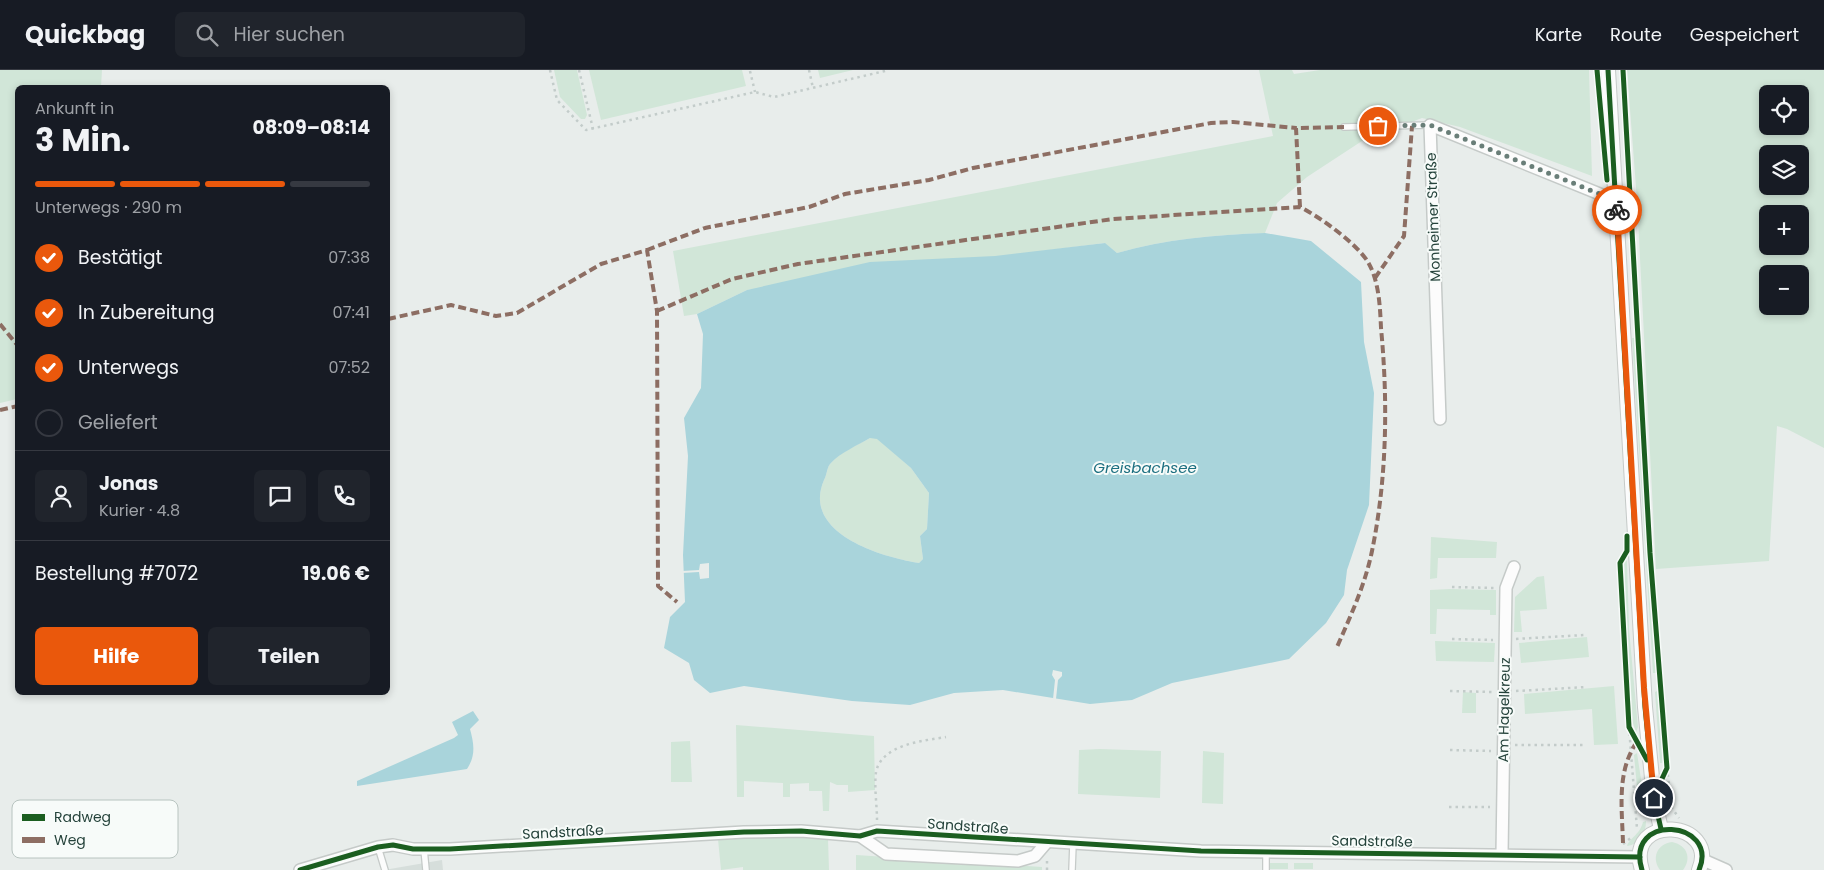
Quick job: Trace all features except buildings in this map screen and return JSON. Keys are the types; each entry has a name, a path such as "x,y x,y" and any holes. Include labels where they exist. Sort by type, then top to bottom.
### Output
{"street":[{"path":"1608,70 1644,688 1654,798 1661,829"},
{"path":"1430,125 1617,201"},
{"name":"Monheimer Straße","path":"1430,125 1440,419"},
{"name":"Am Hagelkreuz","path":"1502,854 1501,808 1506,588 1514,567"},
{"path":"1641,864 1641,850 1649,837 1661,829 1670,828 1686,832 1698,845 1700,865 1726,870"},
{"name":"Sandstraße","path":"300,870 378,847 393,845 424,849 744,832 801,831 860,836 878,831 1201,851 1502,854 1641,864"},
{"name":"Sandstraße","path":"860,836 886,854 1018,861 1035,856 1047,842"}],"lane":[{"path":"1344,127 1430,125"},
{"path":"1072,870 1073,844"},
{"path":"378,847 385,870"},
{"path":"424,849 426,870"},
{"path":"1266,852 1266,870"}],"path":[{"path":"550,70 557,100 586,130 755,92 774,97 889,70"},
{"path":"579,70 593,129"},
{"path":"809,70 813,88"},
{"path":"750,71 755,92"},
{"path":"1452,587 1494,588"},
{"path":"1452,639 1505,640 1584,635"},
{"path":"1450,690 1504,692 1587,687"},
{"path":"1629,717 1638,819"},
{"path":"1629,727 1638,741"},
{"path":"878,831 876,774 879,762 897,749 913,743 946,737"},
{"path":"1450,750 1583,745"},
{"path":"1666,759 1672,808"},
{"path":"1654,798 1667,768"},
{"path":"1449,807 1501,808"}],"shaded area":[{"path":"442,860 443,870 384,870"}],"green space":[{"path":"0,70 102,70 101,85 15,85 15,399 0,403"},
{"path":"554,70 577,70 587,115 585,119 581,119 560,97"},
{"path":"589,70 742,70 746,86 601,120"},
{"path":"818,70 853,70 820,78"},
{"path":"1259,70 1292,70 1294,74 1320,70 1589,70 1592,176 1460,127 1422,118 1362,141 1307,177 1277,203 1265,233 1190,238 1153,244 1117,253 1104,243 747,290 697,314 684,316 673,251 1273,136"},
{"path":"1627,70 1824,70 1824,448 1787,429 1777,426 1769,561 1656,569 1637,200"},
{"path":"1632,338 1636,338 1657,673 1653,673"},
{"path":"870,438 877,438 911,468 929,493 927,529 920,536 923,559 919,563 885,555 866,548 834,528 824,514 820,499 830,464 844,452"},
{"path":"1431,537 1497,542 1496,558 1438,558 1437,578 1430,579"},
{"path":"1624,559 1627,561 1629,629 1638,727 1636,732 1631,717 1627,664"},
{"path":"1544,576 1547,609 1520,611 1522,632 1514,632 1515,597 1537,577"},
{"path":"1430,590 1496,590 1496,615 1490,615 1490,610 1437,609 1436,634 1430,634"},
{"path":"1587,637 1589,657 1521,663 1519,643"},
{"path":"1435,641 1495,643 1494,662 1436,661"},
{"path":"1614,686 1618,744 1594,745 1592,709 1525,714 1524,694"},
{"path":"1659,690 1664,761 1662,763 1660,763 1655,692"},
{"path":"1463,692 1476,693 1476,713 1462,713"},
{"path":"736,725 874,736 875,790 848,792 848,785 837,785 830,782 829,811 823,811 822,791 809,791 809,783 790,784 790,797 783,797 783,783 744,781 744,797 737,797"},
{"path":"690,741 692,782 671,782 671,742"},
{"path":"1079,750 1161,751 1160,798 1078,794"},
{"path":"1203,751 1224,753 1223,804 1202,803"},
{"path":"1637,753 1646,812 1641,811 1639,808 1634,755"},
{"path":"1646,821 1645,830 1639,841 1627,846 1643,822"},
{"path":"771,836 828,839 829,870 743,870 743,867 721,870 718,839"},
{"path":"1672,842 1684,849 1687,857 1686,865 1683,870 1660,870 1656,861 1657,852 1667,843"},
{"path":"856,855 1042,867 1042,870 856,870"},
{"path":"1270,863 1288,863 1288,869 1270,869"},
{"path":"1294,863 1313,863 1313,869 1294,869"}],"water":[{"name":"Greisbachsee","path":"1265,233 1311,241 1361,282 1364,342 1374,393 1369,505 1347,570 1344,595 1326,623 1289,659 1172,683 1132,700 1090,704 1003,690 954,693 910,705 852,701 744,686 710,693 694,680 689,663 664,648 670,617 685,602 683,555 688,456 684,418 701,388 703,334 697,314 747,290 870,262 995,256 1105,243 1117,253 1172,241","holes":["870,438 877,439 911,468 929,493 927,529 920,536 923,559 919,563 885,555 866,548 834,528 824,514 820,499 830,464 844,453"]},
{"path":"473,711 479,720 470,729 473,749 472,759 467,769 357,786 357,781 454,738 458,735 452,722"}],"pier":[{"path":"709,563 709,578 700,579 699,572 682,573 682,571 699,570 700,564"},
{"path":"1053,670 1062,672 1062,676 1058,680 1056,699 1053,699 1055,680 1052,675"}],"marked path":[{"path":"647,250 705,228 809,207 845,194 929,180 973,168 1211,123 1233,122 1296,128"},
{"path":"1375,278 1404,236 1412,126"},
{"path":"1300,207 1296,128 1344,127"},
{"path":"657,311 732,279 798,264 1113,219 1300,207 1337,231 1368,262 1375,277 1380,311 1385,383 1385,440 1381,496 1366,576 1337,647"},
{"path":"390,319 451,305 496,316 517,313 601,264 647,250 657,311 658,586 677,602"},
{"path":"0,324 15,342"},
{"path":"0,410 15,407"},
{"path":"1623,843 1622,789 1627,763 1639,739"}],"cycle path":[{"path":"1597,70 1607,180"},
{"path":"1608,70 1645,707 1654,798 1661,829"},
{"path":"1623,70 1650,553 1667,768 1654,796"},
{"path":"1627,536 1627,551 1620,563 1629,727 1647,760"},
{"path":"1642,870 1640,851 1646,838 1658,831 1672,830 1685,833 1696,841 1702,853 1699,870"},
{"path":"300,870 378,847 393,845 413,849 450,849 744,832 801,831 860,836 877,831 1201,851 1640,857"}],"way so far":[{"path":"1378,126 1430,125 1617,201 1617,210"}],"route":[{"path":"1617,210 1635,552 1645,707 1654,798"}]}
